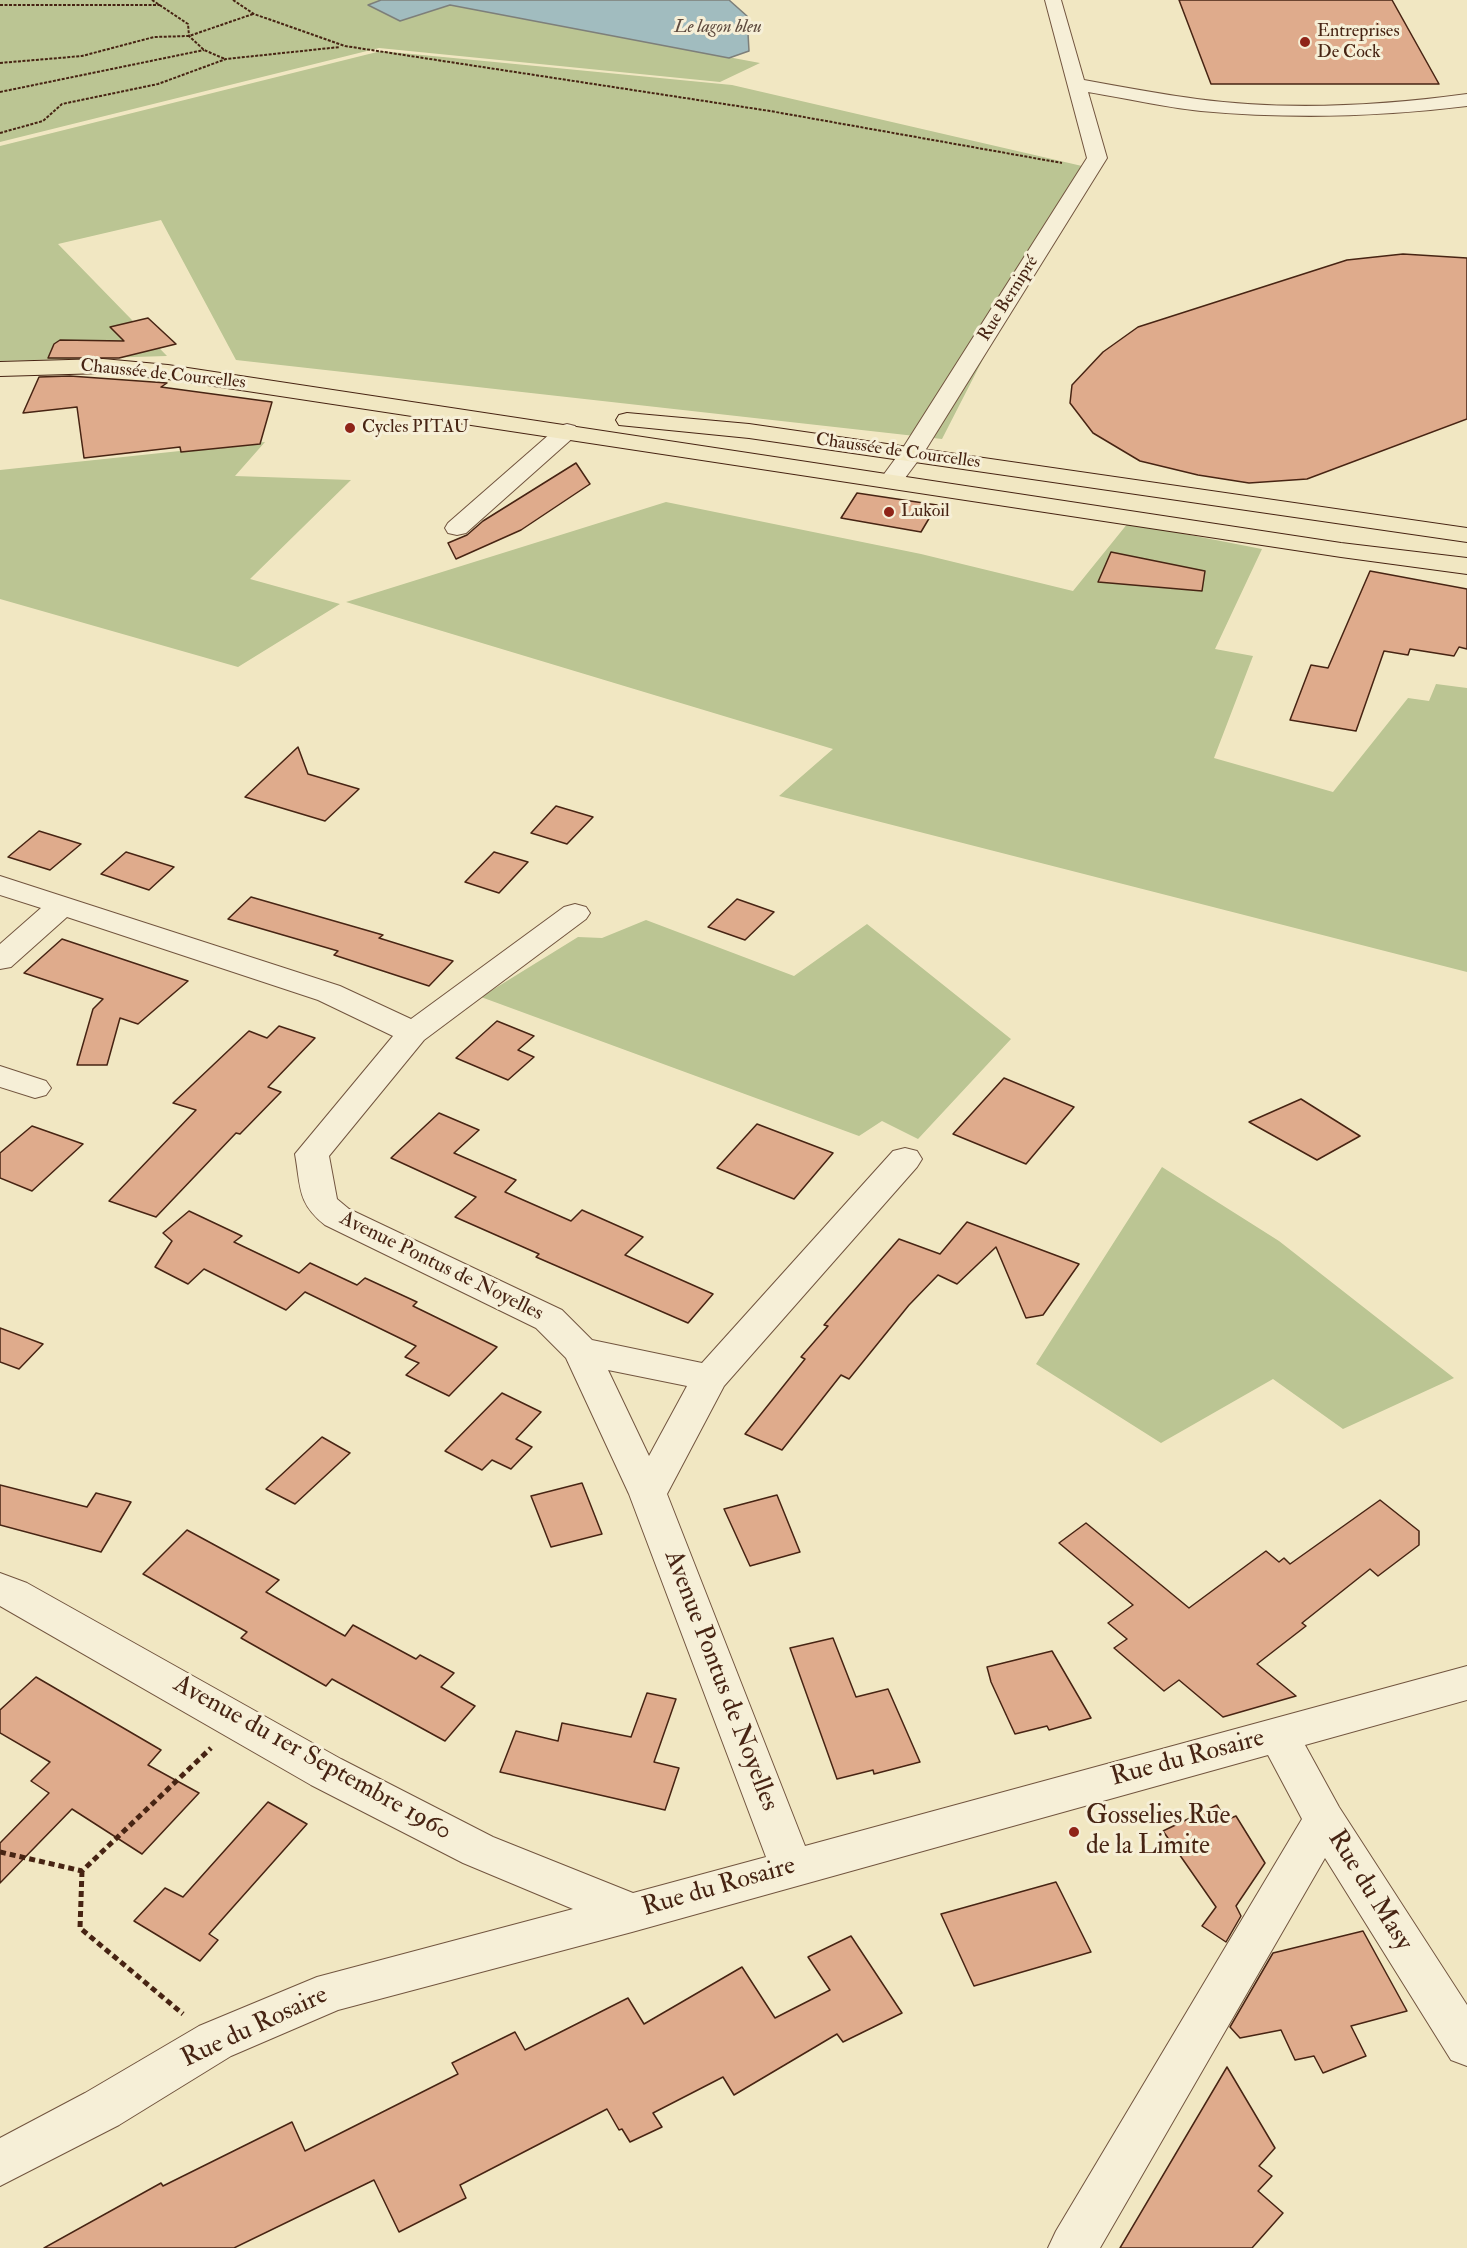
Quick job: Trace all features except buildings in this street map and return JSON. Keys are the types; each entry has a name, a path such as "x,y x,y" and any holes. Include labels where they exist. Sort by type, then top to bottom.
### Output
{"main road":[{"name":"Chaussée de Courcelles","path":"0,369 103,366 168,372 326,394 749,431 1467,535"},
{"name":"Chaussée de Courcelles","path":"326,394 374,404 567,431 1341,550 1467,566"},
{"path":"567,431 588,417"}],"street":[{"name":"Rue Bernipré","path":"891,482 911,454 1097,158 1086,110 1053,0"},
{"path":"1079,85 1199,105 1278,110 1399,109 1467,100"},
{"path":"457,528 567,431"},
{"path":"0,885 329,993 413,1033"},
{"path":"0,960 63,905"},
{"name":"Avenue Pontus de Noyelles","path":"575,913 413,1033 312,1154 321,1204 336,1217 549,1319 580,1351 648,1494 792,1868"},
{"path":"0,1076 35,1088"},
{"path":"648,1494 710,1378 905,1159"},
{"path":"580,1351 710,1378"},
{"name":"Avenue du 1er Septembre 1960","path":"0,1589 14,1594 326,1772 478,1850 632,1912"},
{"name":"Rue du Rosaire","path":"0,2163 102,2109 215,2041 333,1991 632,1912 1467,1683"},
{"name":"Rue du Masy","path":"1278,1734 1324,1820 1467,2045"},
{"path":"1073,2248 1324,1820"}],"path":[{"path":"152,0 188,24 189,36 204,50 226,59"},
{"path":"233,0 254,14 345,46 770,111 1091,168"},
{"path":"0,6 54,3 160,5"},
{"path":"0,63 82,56 154,38 189,36 254,14"},
{"path":"0,133 26,128 56,115 62,104 158,84 226,59 345,46"},
{"path":"0,92 204,50"},
{"path":"215,2041 80,1928 82,1871 238,1721"},
{"path":"0,1852 82,1871"}],"green space":[{"path":"0,0 381,0 368,5 400,21 450,5 760,63 720,82 379,48 0,142"},
{"path":"381,51 732,85 1082,166 942,439 236,360 161,220 58,244 167,356 0,361 0,146"},
{"path":"265,442 235,476 351,480 250,579 340,604 238,667 0,599 0,470"},
{"path":"666,502 921,554 1073,591 1128,523 1262,549 1215,649 1253,656 1214,758 1333,792 1408,698 1429,701 1436,684 1467,688 1467,972 779,796 833,749 346,602"},
{"path":"646,920 794,976 867,924 1011,1039 918,1139 882,1121 859,1136 481,997 578,937 602,938"},
{"path":"1162,1167 1279,1241 1454,1378 1343,1429 1273,1379 1161,1443 1036,1364"}],"water":[{"name":"Le lagon bleu","path":"381,0 729,0 747,16 749,51 729,58 450,5 400,21 368,5"}],"place":[{"name":"Entreprises De Cock","path":"1305,42"},
{"name":"Cycles PITAU","path":"350,428"},
{"name":"Lukoil","path":"889,512"},
{"name":"Gosselies Rue de la Limite","path":"1074,1832"}]}
